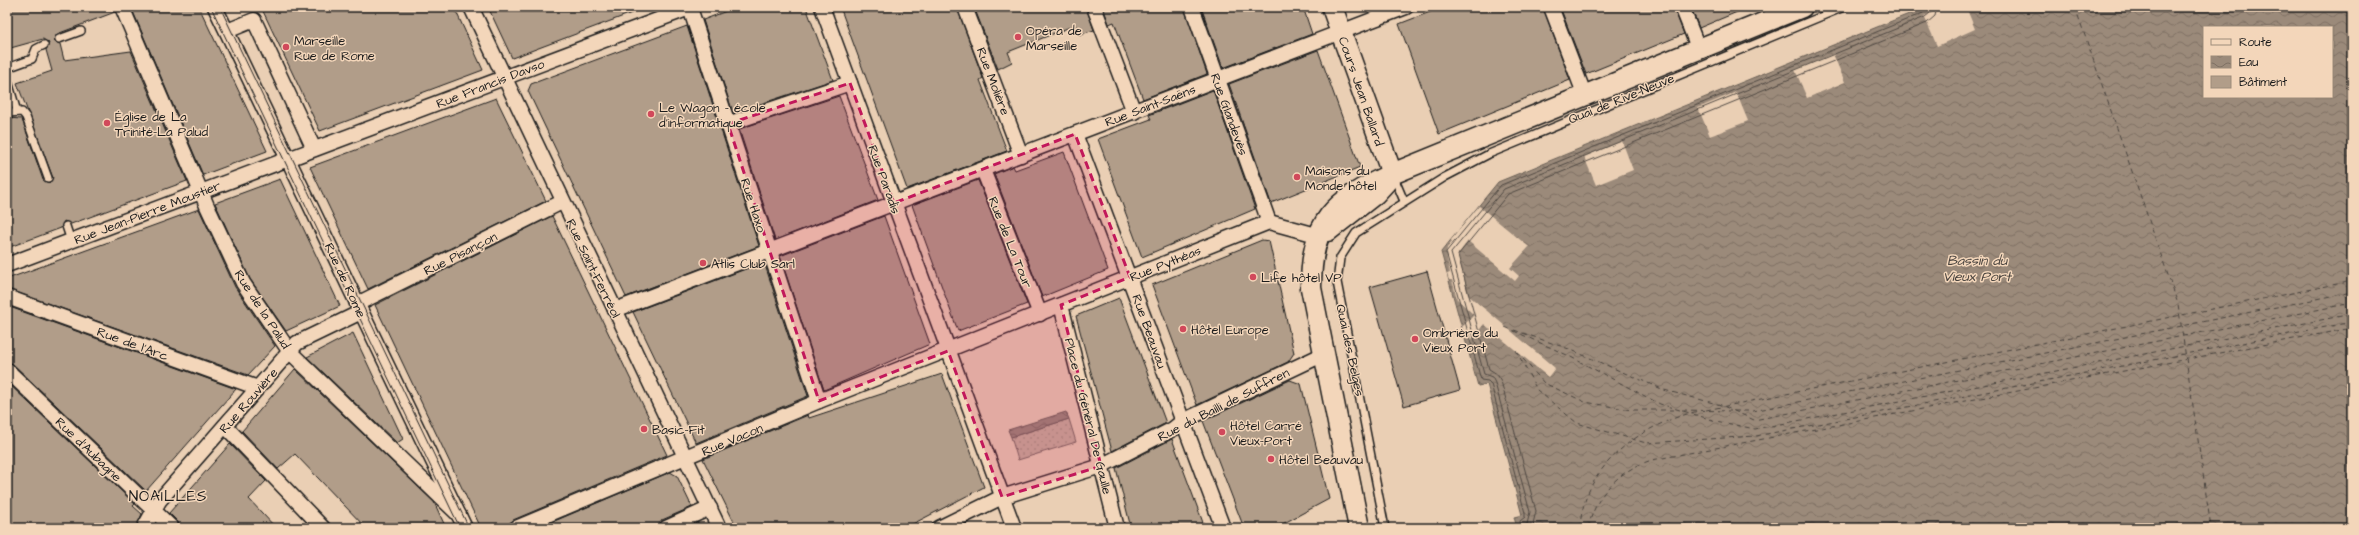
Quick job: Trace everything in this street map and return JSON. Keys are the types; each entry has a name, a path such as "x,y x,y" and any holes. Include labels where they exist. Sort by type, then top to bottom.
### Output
{"main road":[{"name":"Cours Jean Ballard","path":"1332,7 1392,174"},
{"name":"Quai de Rive-Neuve","path":"1392,174 1802,7"},
{"name":"Quai des Belges","path":"1359,528 1311,288 1311,273 1324,221 1347,196 1392,174"}],"street":[{"name":"Rue de Rome","path":"216,7 465,528"},
{"name":"Rue Saint-Ferréol","path":"471,7 562,202 719,528"},
{"name":"Rue Francis Davso","path":"288,159 691,7"},
{"name":"Rue Haxo","path":"691,7 819,401"},
{"name":"Rue Paradis","path":"822,7 948,351"},
{"name":"Rue Molière","path":"965,7 1021,155"},
{"path":"1094,7 1134,112"},
{"name":"Rue Glandevès","path":"1192,7 1269,222"},
{"name":"Rue Saint-Saëns","path":"615,310 769,250 894,204 1342,33 1406,7"},
{"path":"1551,7 1585,96"},
{"path":"1682,7 1699,50"},
{"name":"Rue de la Palud","path":"121,13 242,283 290,352 458,515"},
{"path":"227,32 254,20 314,149"},
{"path":"728,124 850,83"},
{"name":"Rue Beauvau","path":"1075,134 1130,277 1223,528"},
{"name":"Rue Jean-Pierre Moustier","path":"7,265 288,159"},
{"name":"Rue de La Tour","path":"983,170 1040,314"},
{"name":"Rue Pisançon","path":"359,308 562,202"},
{"path":"1269,222 1320,236"},
{"name":"Rue Pythéas","path":"1061,305 1269,222"},
{"name":"Rue de l'Arc","path":"7,298 258,388"},
{"path":"1014,528 948,351 1061,305"},
{"name":"Place du Général De Gaulle","path":"1061,305 1117,528"},
{"name":"Rue Rouvière","path":"144,528 155,512 159,501 297,343 359,308"},
{"name":"Rue Vacon","path":"516,528 819,401 948,351"},
{"name":"Rue du Bailli de Suffren","path":"1101,466 1173,429 1183,421 1324,354"},
{"name":"Rue d'Aubagne","path":"7,370 172,528"},
{"path":"225,426 323,528"},
{"name":"Place du Général De Gaulle","path":"939,528 1002,497 1101,466"},
{"path":"666,528 710,508"}],"lane":[{"name":"Quai de Rive-Neuve","path":"1404,201 1489,154 1844,7"},
{"path":"59,39 81,30"},
{"path":"7,74 10,67 32,59 36,49 44,45"},
{"path":"7,78 17,112"},
{"path":"7,113 22,112 26,117 48,178"},
{"path":"1392,174 1404,201"},
{"name":"Quai des Belges","path":"1385,528 1337,282 1337,270 1340,258 1356,233 1404,201"},
{"path":"66,226 71,241"}],"highlighted area":[{"path":"850,83 894,203 1075,134 1130,277 1061,305 1101,466 1002,497 948,351 819,401 728,124"}],"shaded area":[{"path":"1069,419 1076,442 1018,460 1011,437"}],"water":[{"name":"Bassin du Vieux Port","path":"1926,7 2352,7 2352,528 1517,528 1514,517 1522,515 1487,384 1478,386 1441,252 1498,182"},
{"path":"1066,412 1069,419 1011,437 1008,430"}],"pier":[{"path":"1946,7 1966,7 1975,29 1937,46 1924,16"},
{"path":"1833,54 1845,82 1807,98 1795,70"},
{"path":"1736,92 1748,121 1710,136 1698,108"},
{"path":"1622,141 1633,170 1596,185 1584,157"},
{"path":"1479,206 1529,247 1510,268 1519,276 1515,281 1468,241 1458,254 1468,295 1555,368 1548,377 1484,324 1472,339 1468,336 1465,339 1462,327 1474,315 1457,299 1452,280 1449,280 1447,274 1450,273 1446,254 1447,248 1452,242 1451,240"}],"building":[{"path":"7,7 114,7 115,12 57,34 54,41 60,44 64,60 131,51 187,181 71,224 64,221 61,228 7,248 7,118 22,119 43,180 49,183 53,178 17,83 52,71 46,50 49,43 43,39 7,49"},
{"path":"131,7 199,7 267,151 203,175"},
{"path":"261,7 454,7 483,70 320,131"},
{"path":"488,7 644,7 645,8 512,58"},
{"path":"737,7 806,7 833,80 733,113 703,20"},
{"path":"840,7 957,7 983,78 980,80 1007,151 907,189"},
{"name":"Opéra de Marseille","path":"974,7 1086,7 1094,30 1079,35 1075,25 1008,52 1012,62 998,69"},
{"path":"1103,7 1184,7 1207,74 1143,99 1114,22 1109,24"},
{"path":"1201,7 1303,7 1312,34 1223,68"},
{"path":"1443,7 1543,7 1570,80 1439,134 1399,24"},
{"path":"1560,7 1674,7 1684,34 1586,74"},
{"path":"1691,7 1749,7 1699,28"},
{"path":"687,26 759,246 626,297 528,91 531,84"},
{"path":"1318,50 1360,167 1271,203 1229,84"},
{"path":"1213,90 1255,209 1142,257 1098,139 1151,119 1149,115"},
{"path":"839,96 878,200 775,240 739,129"},
{"path":"496,98 546,201 368,289 310,167"},
{"path":"1064,152 1108,270 1042,297 994,174 1013,166 1015,170"},
{"path":"280,179 340,306 286,331 250,279 215,203"},
{"path":"978,180 1027,304 958,331 912,205"},
{"path":"199,209 235,287 275,346 248,375 7,289 7,279"},
{"path":"552,216 667,455 513,520 508,528 481,528 375,305"},
{"path":"884,216 930,344 824,390 780,256"},
{"path":"1262,240 1269,241 1294,353 1288,362 1197,405 1152,285"},
{"path":"764,262 808,396 696,443 633,312"},
{"name":"Ombrière du Vieux Port","path":"1427,271 1460,390 1404,406 1370,287"},
{"path":"1119,298 1166,423 1112,451 1076,316"},
{"path":"7,306 236,389 146,491 13,364 7,362"},
{"path":"353,333 403,439 397,443 307,357"},
{"path":"295,369 434,502 446,528 366,528 295,454 278,469 242,431"},
{"path":"942,374 984,487 905,528 737,528 703,459 808,415 809,418"},
{"path":"1290,380 1301,384 1329,499 1275,528 1244,528 1203,421"},
{"path":"7,382 135,504 133,506 142,514 136,528 7,528"},
{"path":"1172,439 1205,528 1131,528 1116,468"},
{"path":"230,444 266,481 249,499 276,528 180,528 178,522 169,513"},
{"path":"670,472 677,476 692,507 662,520 658,528 538,528"}],"ferry route":[{"path":"2075,7 2178,304 2211,528"},
{"path":"1706,410 2352,281"},
{"path":"1734,411 1753,411 2352,292"},
{"path":"1514,330 1569,349 1664,390 1721,405 1754,420 2352,303"},
{"path":"1505,327 1567,355 1660,404 1716,421 1755,429 2352,314"},
{"path":"1516,350 1537,390 1577,423 1646,443 1756,436 2352,322"},
{"path":"1588,528 1597,504 1611,485 1629,470 1652,460 2352,328"},
{"path":"1517,352 1544,383 1585,402 1631,410 1677,410"},
{"path":"1682,410 1731,411"},
{"path":"1580,528 1584,505 1592,485 1604,466 1620,450 1657,425 1699,411"}],"tram line":[{"path":"211,7 460,528"},
{"path":"220,7 469,528"}],"place":[{"name":"Opéra de Marseille","path":"1018,37"},
{"name":"Marseille Rue de Rome","path":"286,47"},
{"name":"Le Wagon - école d'informatique","path":"651,114"},
{"name":"Église de La Trinité-La Palud","path":"107,123"},
{"name":"Maisons du Monde hôtel","path":"1297,177"},
{"name":"Atlis Club Sarl","path":"703,263"},
{"name":"Life hôtel VP","path":"1253,277"},
{"name":"Hôtel Europe","path":"1183,329"},
{"name":"Ombrière du Vieux Port","path":"1415,339"},
{"name":"Basic-Fit","path":"644,429"},
{"name":"Hôtel Carré Vieux-Port","path":"1222,432"},
{"name":"Hôtel Beauvau","path":"1271,459"}],"district":[{"name":"NOAILLES","path":"168,496"}]}
